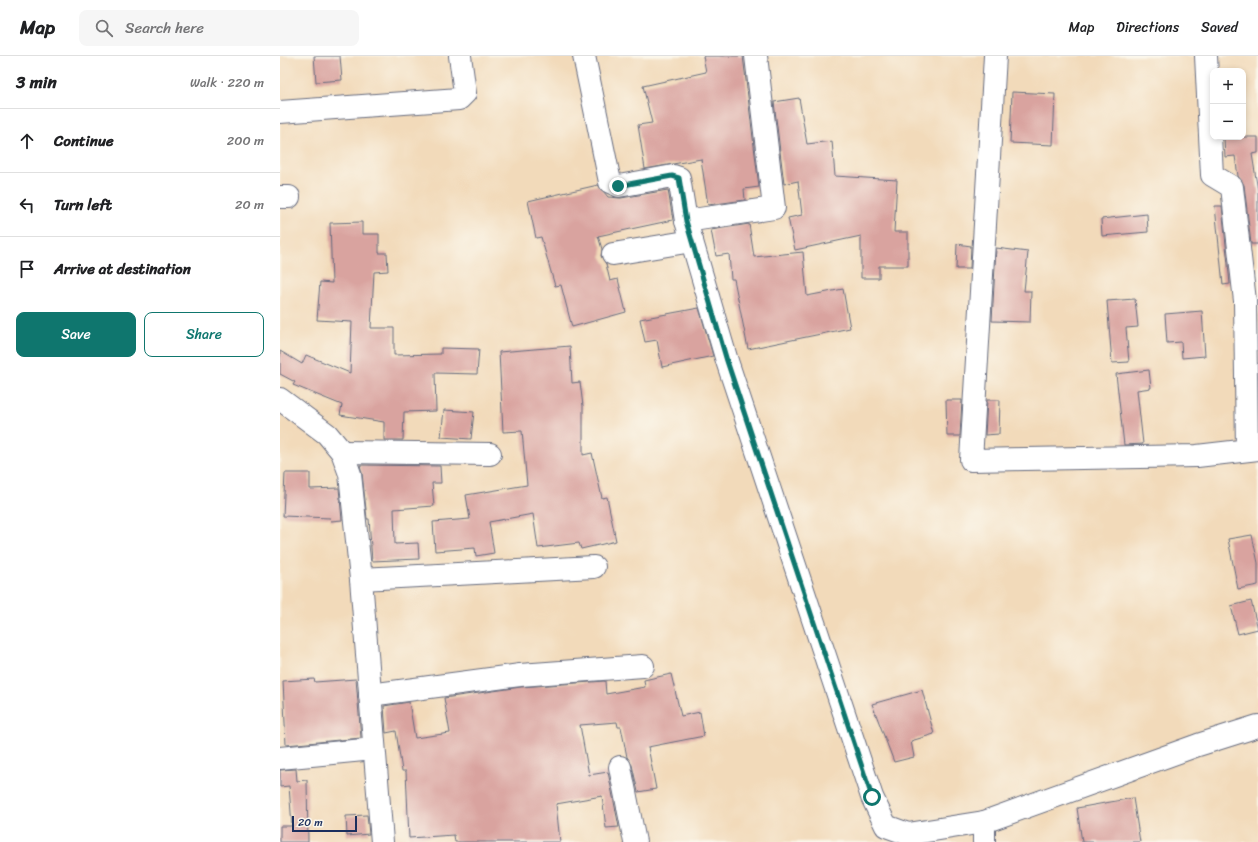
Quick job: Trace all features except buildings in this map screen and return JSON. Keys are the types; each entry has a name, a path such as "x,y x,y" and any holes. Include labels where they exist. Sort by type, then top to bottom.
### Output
{"street":[{"path":"280,112 459,99 465,93 460,56"},
{"path":"584,56 610,182 618,186 676,176 679,178 689,231 732,376 872,797 886,826 908,834 984,832 1198,744 1258,726"},
{"path":"613,254 689,231 774,208 756,56"},
{"path":"995,56 971,460 1197,456 1252,450 1244,301 1232,187 1212,175 1206,56"},
{"path":"280,399 328,434 342,452 350,474 361,580 382,842"},
{"path":"342,452 490,454"},
{"path":"361,580 594,566"},
{"path":"370,694 520,675 643,666"},
{"path":"280,758 374,749"},
{"path":"620,767 635,842"}],"route":[{"path":"618,186 672,176 679,178 686,221 727,361 872,797"}]}
